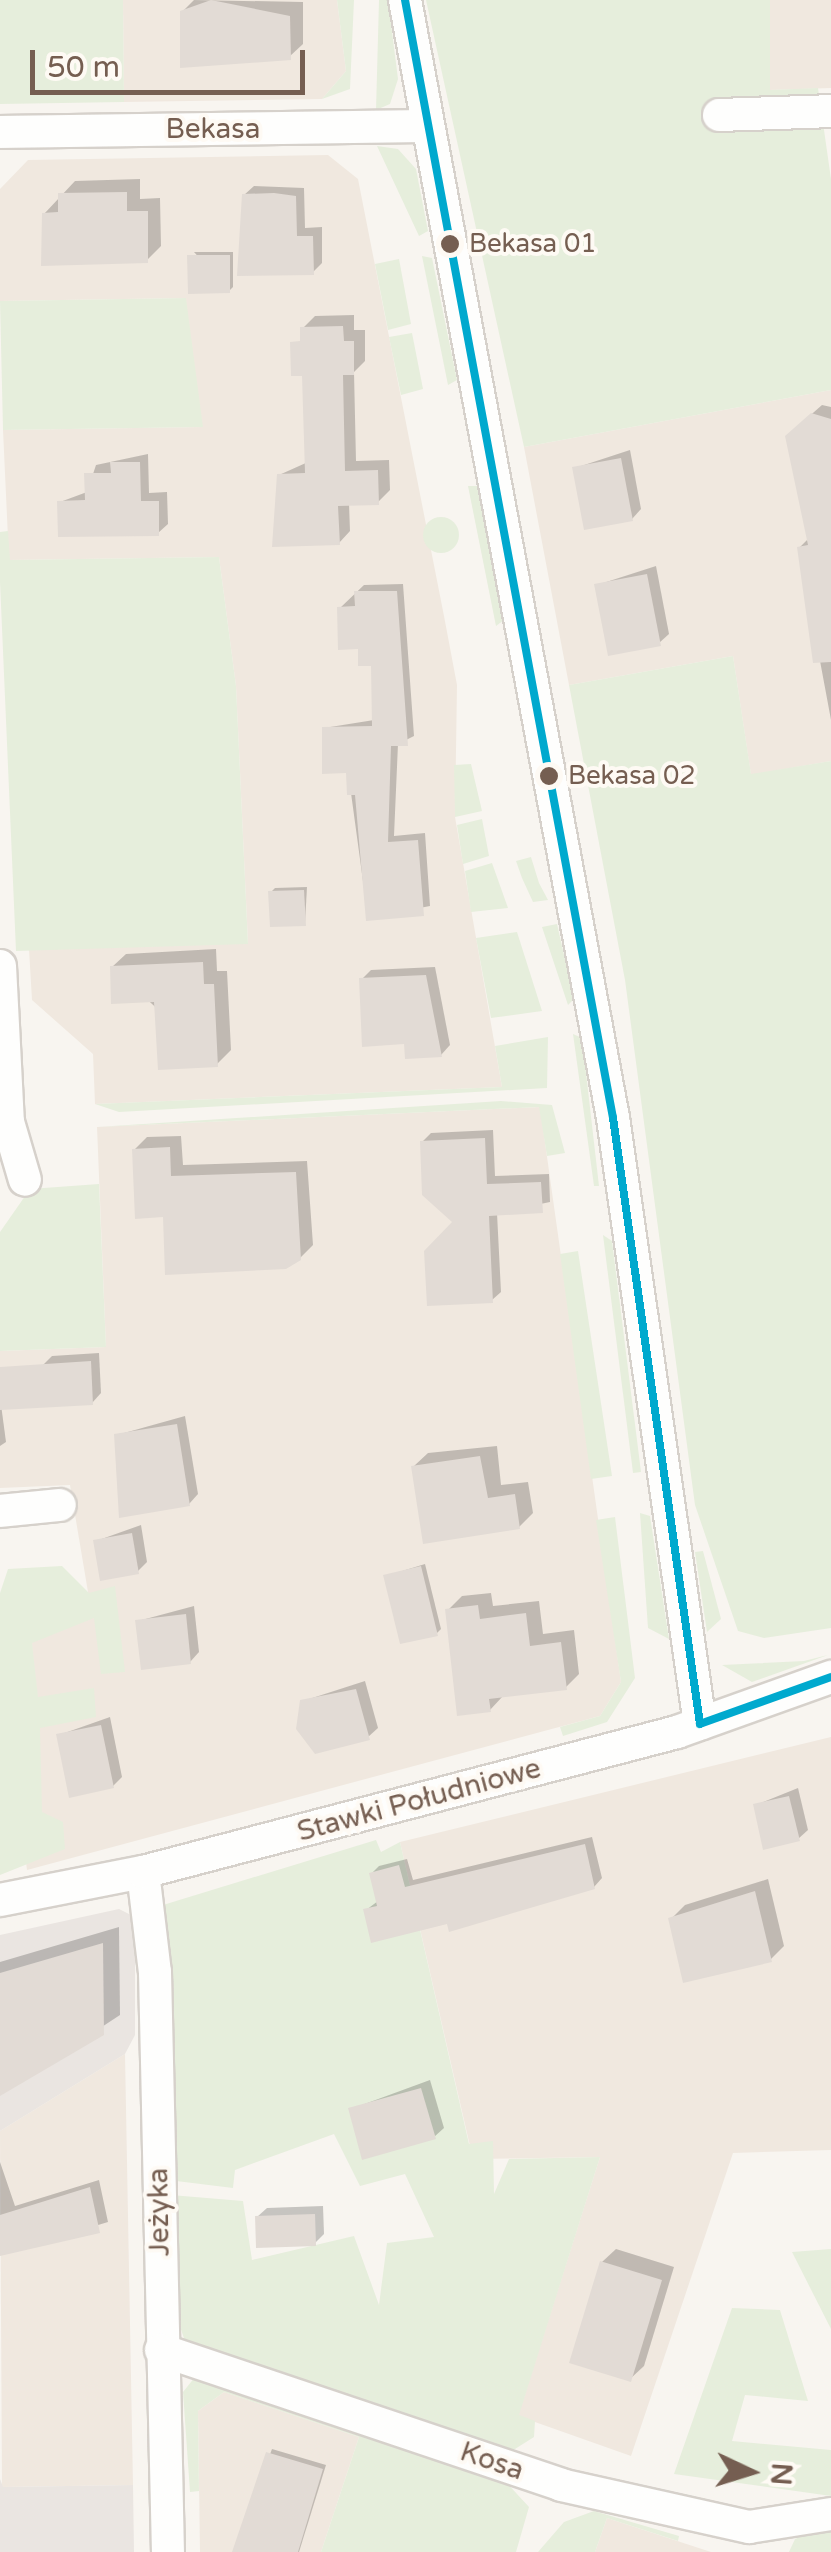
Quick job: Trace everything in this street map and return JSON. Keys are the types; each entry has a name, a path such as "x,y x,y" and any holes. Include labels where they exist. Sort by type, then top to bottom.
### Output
{"street":[{"path":"405,0 610,1099 700,1724"},
{"path":"718,115 831,111"},
{"name":"Bekasa","path":"0,132 426,126"},
{"path":"0,966 8,1122 24,1180"},
{"path":"0,1511 60,1505"},
{"name":"Stawki Południowe","path":"0,1900 144,1872 700,1724 831,1676"},
{"name":"Jeżyka","path":"144,1872 155,1972 160,2350 168,2552"},
{"name":"Kosa","path":"160,2350 561,2484 749,2527 831,2514"}],"shaded area":[{"path":"123,0 337,0 346,71 322,99 124,102"},
{"path":"770,0 831,0 831,88 770,90"},
{"path":"328,155 358,179 457,685 455,817 502,1087 95,1104 93,1054 32,1000 29,949 248,943 236,686 219,557 9,560 3,430 202,427 185,298 0,301 0,189 28,160"},
{"path":"831,390 831,761 751,775 733,656 569,685 524,447"},
{"path":"540,1107 621,1682 600,1716 27,1870 0,1644 88,1592 70,1485 0,1488 0,1351 106,1347 97,1127"},
{"path":"831,1737 831,2150 733,2153 631,2456 518,2416 600,2157 473,2159 400,1842"},
{"path":"119,1909 135,1917 135,2035 125,2054 0,2131 0,1935"},
{"path":"125,2054 133,2485 2,2487 0,2131"},
{"path":"224,2392 359,2437 321,2552 200,2552 198,2411"},
{"path":"0,2479 3,2487 133,2485 134,2552 0,2552"},
{"path":"607,2518 711,2552 595,2552"}],"green space":[{"path":"0,0 123,0 124,102 0,104"},
{"path":"337,0 354,0 350,89 322,99 346,71"},
{"path":"379,0 388,0 398,79 390,104 376,110"},
{"path":"426,0 770,0 770,90 818,88 831,179 831,390 524,447"},
{"path":"377,146 398,149 416,169 428,231 419,236"},
{"path":"422,256 432,258 457,380 448,385"},
{"path":"399,259 411,324 388,330 375,264"},
{"path":"186,298 203,427 3,430 0,301"},
{"path":"412,333 423,389 401,395 389,337"},
{"path":"468,486 477,486 504,620 496,626"},
{"path":"441,517 454,522 459,535 454,548 441,553 428,548 423,535 428,522"},
{"path":"8,531 10,560 219,557 236,686 248,944 16,951 0,582 0,532"},
{"path":"733,656 751,774 831,761 831,1628 764,1638 738,1631 695,1505 625,980 569,685"},
{"path":"471,764 482,811 455,817 454,765"},
{"path":"482,819 489,856 463,864 457,825"},
{"path":"531,857 548,900 533,902 522,878 516,861"},
{"path":"492,863 508,908 471,912 465,871"},
{"path":"557,924 574,999 568,1005 542,927"},
{"path":"517,932 542,1011 491,1018 476,938"},
{"path":"573,1034 582,1038 599,1186 594,1186"},
{"path":"548,1037 547,1088 119,1112 95,1104 502,1087 495,1046"},
{"path":"501,1101 552,1105 565,1153 547,1156 539,1107 97,1127"},
{"path":"99,1184 106,1347 0,1351 0,1232 30,1189"},
{"path":"603,1235 612,1241 641,1472 633,1473"},
{"path":"578,1251 612,1476 591,1479 560,1254"},
{"path":"640,1513 650,1516 669,1639 648,1628"},
{"path":"615,1517 635,1678 607,1722 563,1736 560,1727 600,1716 621,1682 596,1520"},
{"path":"703,1551 721,1619 707,1632 695,1552"},
{"path":"62,1566 89,1593 115,1586 125,1672 101,1674 94,1618 32,1643 38,1697 94,1688 96,1717 40,1728 42,1812 63,1822 65,1849 0,1875 0,1593 8,1569"},
{"path":"828,1655 752,1682 722,1665 804,1661"},
{"path":"376,1840 381,1852 400,1842 469,2144 493,2141 494,2194 509,2159 600,2157 519,2415 535,2421 534,2437 515,2449 481,2451 187,2347 174,2309 171,2195 243,2201 252,2260 354,2236 379,2305 387,2243 434,2237 405,2174 360,2186 334,2134 235,2170 233,2188 168,2180 163,1905"},
{"path":"831,2249 831,2329 792,2252"},
{"path":"732,2308 780,2310 808,2401 745,2395 732,2441 831,2450 831,2496 674,2474"},
{"path":"195,2377 505,2481 529,2507 516,2552 321,2552 359,2437 224,2392 198,2411 199,2491 190,2492 183,2392"},
{"path":"594,2511 679,2536 678,2541 607,2518 595,2552 538,2552 564,2522"},
{"path":"831,2524 831,2552 789,2552 795,2539"}],"building":[{"path":"211,0 290,16 291,60 180,68 180,11"},
{"path":"127,192 127,211 148,211 148,263 41,266 42,213 58,212 58,193"},
{"path":"242,194 296,196 297,236 313,236 314,275 237,276"},
{"path":"187,255 230,255 230,293 188,294"},
{"path":"343,326 344,341 354,341 354,375 343,375 345,471 378,470 379,505 338,506 340,545 272,547 277,474 305,473 302,376 291,376 290,342 300,341 300,327"},
{"path":"811,413 831,419 831,662 813,663 797,547 808,545 785,436"},
{"path":"621,458 633,521 584,530 572,467"},
{"path":"110,462 140,462 141,501 159,501 159,536 58,537 57,501 85,500 84,473 111,473"},
{"path":"647,574 661,646 608,656 594,584"},
{"path":"354,591 397,591 408,746 391,746 388,842 418,840 424,916 366,921 355,795 347,795 346,773 322,774 322,727 372,726 371,666 358,666 358,649 338,650 337,607 355,606"},
{"path":"304,890 306,926 270,927 268,891"},
{"path":"203,962 204,984 214,984 218,1067 158,1070 154,1002 111,1004 110,966"},
{"path":"426,975 442,1057 405,1059 404,1044 362,1047 359,978"},
{"path":"485,1138 487,1184 541,1182 543,1213 489,1216 493,1303 427,1306 424,1251 452,1222 422,1195 420,1141"},
{"path":"170,1147 171,1176 296,1172 301,1260 286,1269 165,1275 163,1217 135,1219 132,1149"},
{"path":"91,1361 93,1405 0,1410 0,1367"},
{"path":"177,1424 190,1506 119,1518 114,1434"},
{"path":"480,1456 488,1498 515,1494 520,1529 423,1544 411,1466"},
{"path":"132,1533 139,1574 100,1581 93,1540"},
{"path":"421,1566 438,1636 400,1644 383,1575"},
{"path":"478,1605 480,1619 526,1613 530,1646 561,1642 567,1690 489,1699 491,1712 457,1716 445,1609"},
{"path":"186,1614 191,1664 141,1670 135,1620"},
{"path":"356,1689 370,1740 315,1754 296,1729 300,1700"},
{"path":"101,1725 114,1788 69,1798 56,1734"},
{"path":"789,1796 800,1841 763,1850 753,1804"},
{"path":"585,1844 595,1889 449,1932 447,1924 371,1943 363,1909 377,1906 369,1873 399,1865 405,1887"},
{"path":"755,1891 772,1962 683,1983 668,1918"},
{"path":"103,1943 104,2035 0,2096 0,1973"},
{"path":"421,2088 436,2139 362,2160 348,2108"},
{"path":"90,2187 100,2233 0,2256 0,2215"},
{"path":"315,2214 316,2246 256,2248 255,2216"},
{"path":"600,2261 662,2280 631,2382 569,2363"},
{"path":"266,2452 323,2469 298,2552 232,2552"}],"transit line":[{"path":"405,0 613,1118 700,1724"},
{"path":"700,1724 831,1677"}],"place":[{"name":"Bekasa 01","path":"450,244"},
{"name":"Bekasa 02","path":"549,776"}]}
